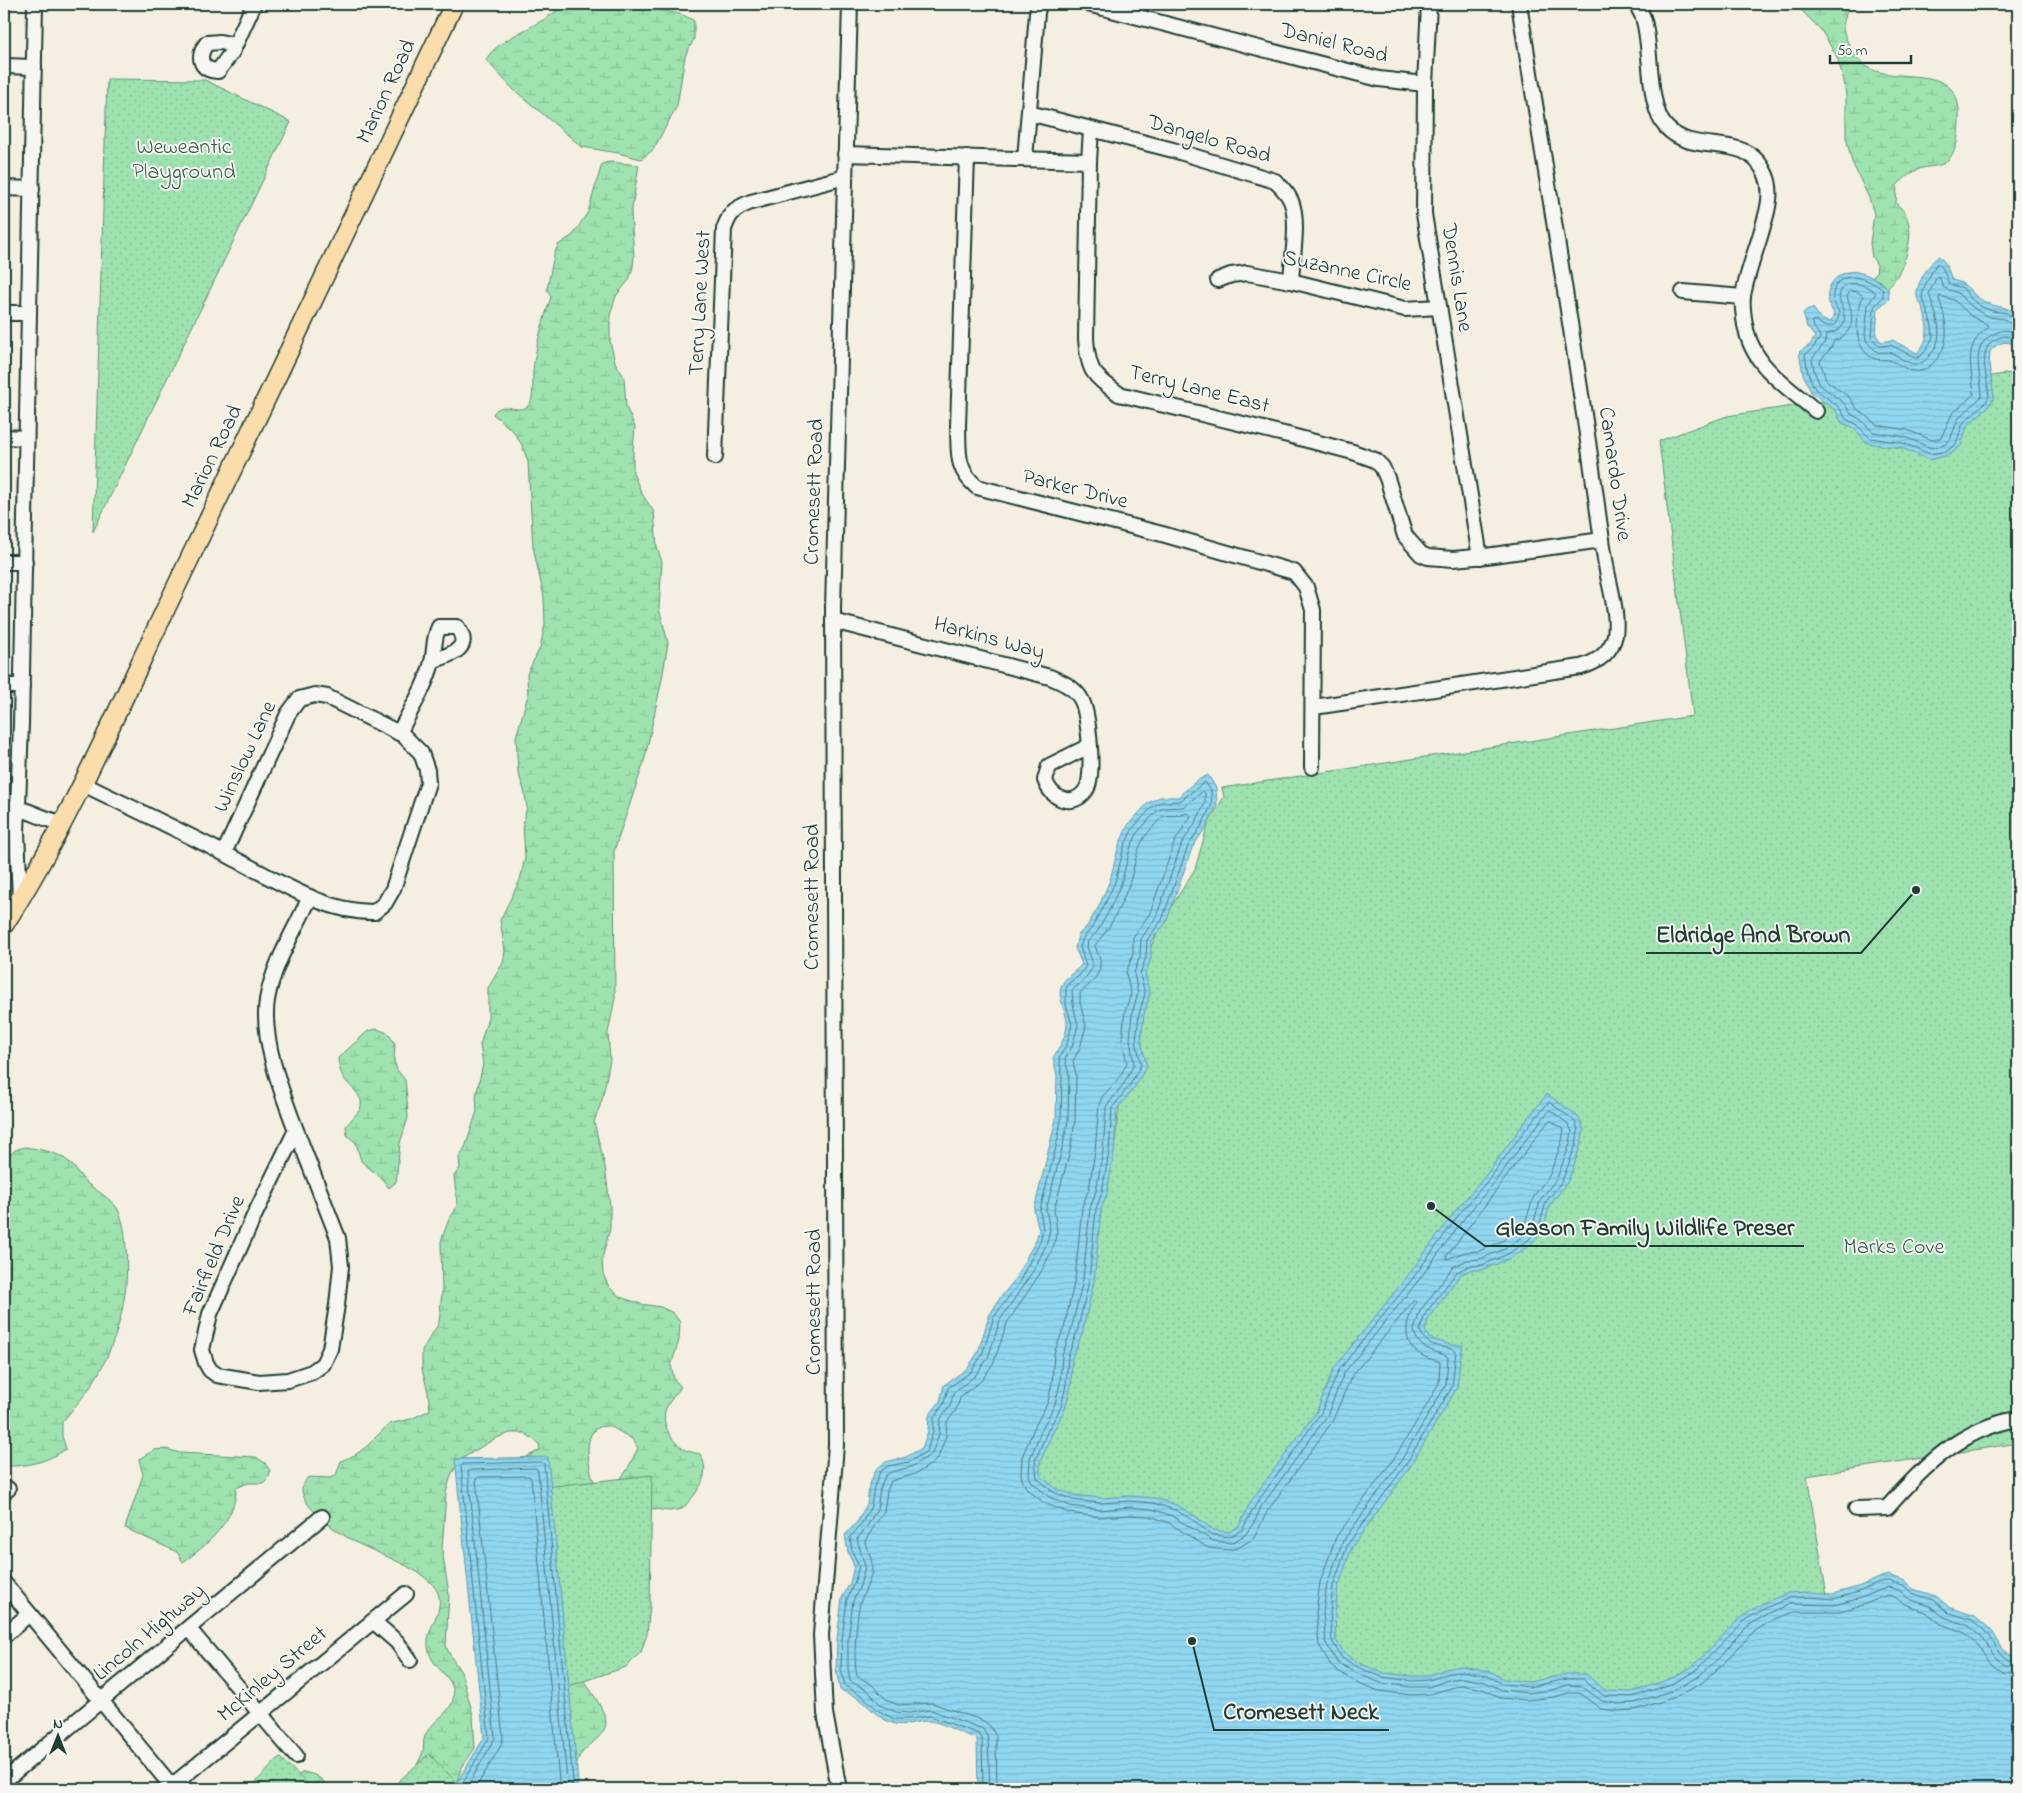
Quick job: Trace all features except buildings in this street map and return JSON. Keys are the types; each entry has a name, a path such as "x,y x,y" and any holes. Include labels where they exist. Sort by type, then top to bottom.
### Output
{"main road":[{"name":"Marion Road","path":"4,925 83,784 454,4"}],"street":[{"path":"20,899 18,807 25,562 35,4"},
{"path":"235,45 254,4"},
{"name":"Cromesett Road","path":"839,1789 825,1713 821,1635 836,1445 833,620 850,4"},
{"path":"1025,159 1039,4"},
{"name":"Daniel Road","path":"1088,4 1379,79 1425,84"},
{"name":"Dennis Lane","path":"1428,4 1424,214 1480,557"},
{"name":"Camardo Drive","path":"1314,707 1581,667 1594,663 1608,652 1615,634 1614,612 1580,386 1519,4"},
{"path":"1636,4 1644,20 1655,106 1665,126 1677,136 1688,141 1734,147 1748,152 1756,158 1767,176 1770,188 1767,210 1743,297 1746,331 1753,352 1770,373 1816,411"},
{"path":"4,66 34,67"},
{"name":"Dangelo Road","path":"1029,113 1182,152 1276,182 1283,188 1293,206 1294,228 1291,281"},
{"name":"Terry Lane East","path":"1091,130 1086,338 1087,356 1092,372 1097,378 1119,394 1288,435 1353,452 1374,460 1382,467 1387,478 1405,536 1421,554 1436,559 1480,557 1602,540"},
{"path":"846,154 1089,161"},
{"name":"Parker Drive","path":"967,157 958,426 959,461 967,479 976,487 1162,534 1294,572 1306,587 1313,610 1314,707 1312,767"},
{"name":"Terry Lane West","path":"715,457 724,229 729,216 736,208 751,202 845,177"},
{"path":"4,188 32,190"},
{"name":"Suzanne Circle","path":"1218,280 1231,275 1247,273 1291,281 1405,309 1439,307"},
{"path":"1683,292 1743,297"},
{"path":"4,312 29,313"},
{"path":"4,437 26,438"},
{"path":"4,562 25,562"},
{"name":"Harkins Way","path":"833,620 1063,682 1074,690 1085,708 1089,724 1089,746"},
{"path":"399,733 432,661"},
{"path":"4,686 22,686"},
{"name":"Winslow Lane","path":"224,853 288,714 299,699 315,695 327,697 399,733 420,753 427,770 428,783 393,889 385,903 374,912 357,912 310,897"},
{"path":"83,784 310,897"},
{"path":"4,807 18,807 62,823"},
{"name":"Fairfield Drive","path":"296,1130 254,1216 210,1314 202,1350 206,1363 216,1375 259,1382 288,1380 312,1372 323,1364 330,1349 340,1276 338,1238 285,1101 271,1052 266,1014 267,1000 275,971 310,897"},
{"path":"1856,1509 1886,1508 1946,1449 1987,1427 2018,1419"},
{"name":"Lincoln Highway","path":"4,1781 322,1517"},
{"path":"4,1583 28,1614 102,1700 171,1788"},
{"name":"McKinley Street","path":"171,1788 406,1594"},
{"path":"4,1636 28,1614"},
{"path":"373,1621 397,1642 410,1660"},
{"path":"189,1629 296,1756"}],"green space":[{"path":"562,4 614,4 652,8 677,13 694,21 694,39 685,56 677,106 653,150 641,159 582,147 513,89 486,60 500,45 544,20"},
{"path":"1795,4 1845,4 1846,12 1843,30 1852,51 1862,63 1874,70 1890,74 1923,77 1938,81 1950,88 1957,101 1958,138 1951,157 1942,164 1915,171 1897,185 1896,203 1904,212 1910,230 1904,262 1888,288 1880,281 1872,278 1876,273 1877,265 1872,257 1870,243 1874,214 1869,198 1852,162 1846,137 1846,97 1844,81 1837,57 1821,30"},
{"name":"Weweantic Playground","path":"107,79 205,80 291,122 93,532"},
{"path":"609,162 639,165 631,214 633,267 629,280 616,296 610,315 610,341 615,362 624,377 626,407 635,427 633,473 642,494 654,512 657,547 662,562 659,608 668,643 644,762 614,851 615,998 608,1033 610,1060 602,1100 594,1122 605,1167 610,1205 610,1228 602,1259 603,1274 609,1287 620,1297 641,1304 661,1307 673,1313 680,1322 679,1340 671,1366 674,1379 681,1387 667,1406 664,1418 665,1425 675,1442 685,1450 700,1454 705,1470 704,1477 697,1491 682,1509 669,1511 649,1508 579,1674 599,1704 606,1722 599,1737 578,1759 576,1779 520,1460 540,1450 539,1444 525,1433 510,1433 494,1439 460,1460 451,1475 446,1493 442,1550 449,1594 446,1646 461,1672 473,1715 475,1748 461,1769 455,1789 417,1765 423,1753 424,1739 428,1730 452,1704 454,1697 451,1683 434,1662 428,1649 429,1634 438,1611 438,1593 433,1585 413,1570 355,1542 331,1527 308,1505 302,1490 303,1484 308,1477 331,1478 336,1475 341,1461 355,1455 366,1447 389,1424 411,1419 430,1410 422,1369 422,1350 439,1323 442,1292 441,1241 457,1204 454,1176 460,1168 459,1158 466,1145 477,1111 476,1096 483,1064 480,1045 488,1018 488,988 503,963 505,951 500,920 520,880 525,858 523,823 527,807 518,772 516,737 528,695 527,674 540,648 545,624 544,597 533,547 528,462 522,445 513,431 493,414 505,407 524,408 528,406 532,399 536,353 551,297 547,289 554,255 558,245 573,235 588,212 602,164","holes":["610,1426 632,1439 638,1448 627,1470 616,1485 597,1488 588,1458 591,1435 598,1428"]},
{"name":"Marks Cove","path":"2018,372 2018,731 2013,736 2018,741 2018,1443 1807,1476 1827,1596 1827,1789 1104,1789 945,1512 1097,1222 1114,1147 1142,966 1163,920 1195,869 1208,824 1224,797 1222,788 1693,716 1659,441 1727,416"},
{"path":"377,1029 388,1033 395,1044 394,1061 397,1070 405,1080 407,1098 408,1118 400,1143 396,1182 389,1188 382,1179 361,1161 356,1143 347,1135 346,1126 359,1111 361,1102 358,1094 343,1077 338,1058 368,1031"},
{"path":"25,1147 51,1152 68,1161 86,1182 108,1198 117,1208 125,1233 126,1285 120,1320 108,1354 91,1386 62,1422 62,1436 66,1449 36,1463 21,1466 4,1466 4,1160 15,1150"},
{"path":"166,1449 180,1453 256,1457 265,1463 270,1471 269,1477 263,1483 248,1483 236,1488 232,1510 219,1530 202,1548 183,1562 177,1552 125,1528 143,1475 139,1459 154,1450"},
{"path":"652,1475 650,1605 647,1634 641,1652 626,1667 548,1693 545,1487"},
{"path":"429,1754 463,1789 390,1789"},
{"path":"280,1757 313,1789 249,1789"},
{"path":"303,1772 318,1777 329,1789 288,1789 295,1778"}],"water":[{"path":"1939,256 1946,264 1952,280 1966,286 1985,302 2006,308 2018,316 2018,362 2016,361 2015,349 2011,343 2005,342 1990,351 1989,365 1994,397 1989,406 1967,426 1961,446 1949,455 1929,460 1902,448 1867,443 1853,427 1842,423 1836,411 1811,392 1803,374 1799,352 1810,345 1815,337 1807,327 1803,313 1813,308 1822,319 1831,322 1834,314 1828,302 1829,288 1840,275 1857,272 1878,280 1888,288 1889,299 1878,308 1876,335 1881,342 1892,340 1917,353 1925,342 1927,331 1926,319 1918,298 1918,286 1931,263"},
{"path":"1208,775 1216,788 1217,805 1206,827 1192,848 1166,923 1151,941 1151,958 1145,974 1150,994 1144,1014 1141,1041 1147,1066 1134,1088 1117,1109 1114,1153 1107,1194 1101,1210 1094,1282 1082,1334 1072,1358 1071,1386 1065,1409 1040,1462 1040,1475 1055,1488 1074,1495 1101,1498 1130,1496 1154,1498 1177,1505 1214,1530 1229,1532 1239,1526 1251,1501 1317,1411 1334,1368 1409,1274 1457,1209 1486,1175 1547,1094 1575,1114 1584,1130 1572,1171 1567,1183 1550,1205 1542,1233 1530,1245 1511,1258 1482,1270 1470,1270 1460,1275 1429,1317 1425,1330 1429,1338 1451,1345 1463,1345 1457,1388 1408,1470 1352,1547 1338,1588 1335,1613 1336,1640 1345,1654 1361,1664 1384,1673 1427,1676 1445,1669 1461,1666 1490,1671 1504,1679 1529,1682 1567,1674 1586,1674 1606,1691 1632,1692 1672,1678 1693,1666 1740,1618 1763,1603 1788,1593 1811,1592 1832,1594 1858,1587 1888,1575 1906,1581 1913,1589 1936,1596 1949,1607 1975,1616 1990,1629 2001,1648 2011,1655 2018,1656 2018,1789 978,1789 977,1738 930,1721 901,1725 892,1723 879,1716 861,1700 840,1690 836,1669 837,1640 842,1598 850,1583 854,1566 848,1552 845,1535 857,1522 867,1504 869,1486 876,1469 886,1462 906,1457 922,1448 928,1431 929,1416 940,1401 944,1385 968,1368 978,1352 989,1316 1013,1282 1036,1240 1039,1230 1034,1210 1056,1119 1057,1075 1053,1058 1064,1038 1067,1025 1060,992 1065,980 1082,964 1075,948 1078,935 1087,926 1099,906 1110,880 1119,845 1128,825 1148,803 1160,797 1178,797 1196,781"},
{"path":"548,1457 578,1783 576,1789 453,1789 484,1738 455,1459"}],"place":[{"name":"Eldridge And Brown","path":"1916,890"},
{"name":"Gleason Family Wildlife Preser","path":"1431,1206"},
{"name":"Cromesett Neck","path":"1192,1641"}]}
